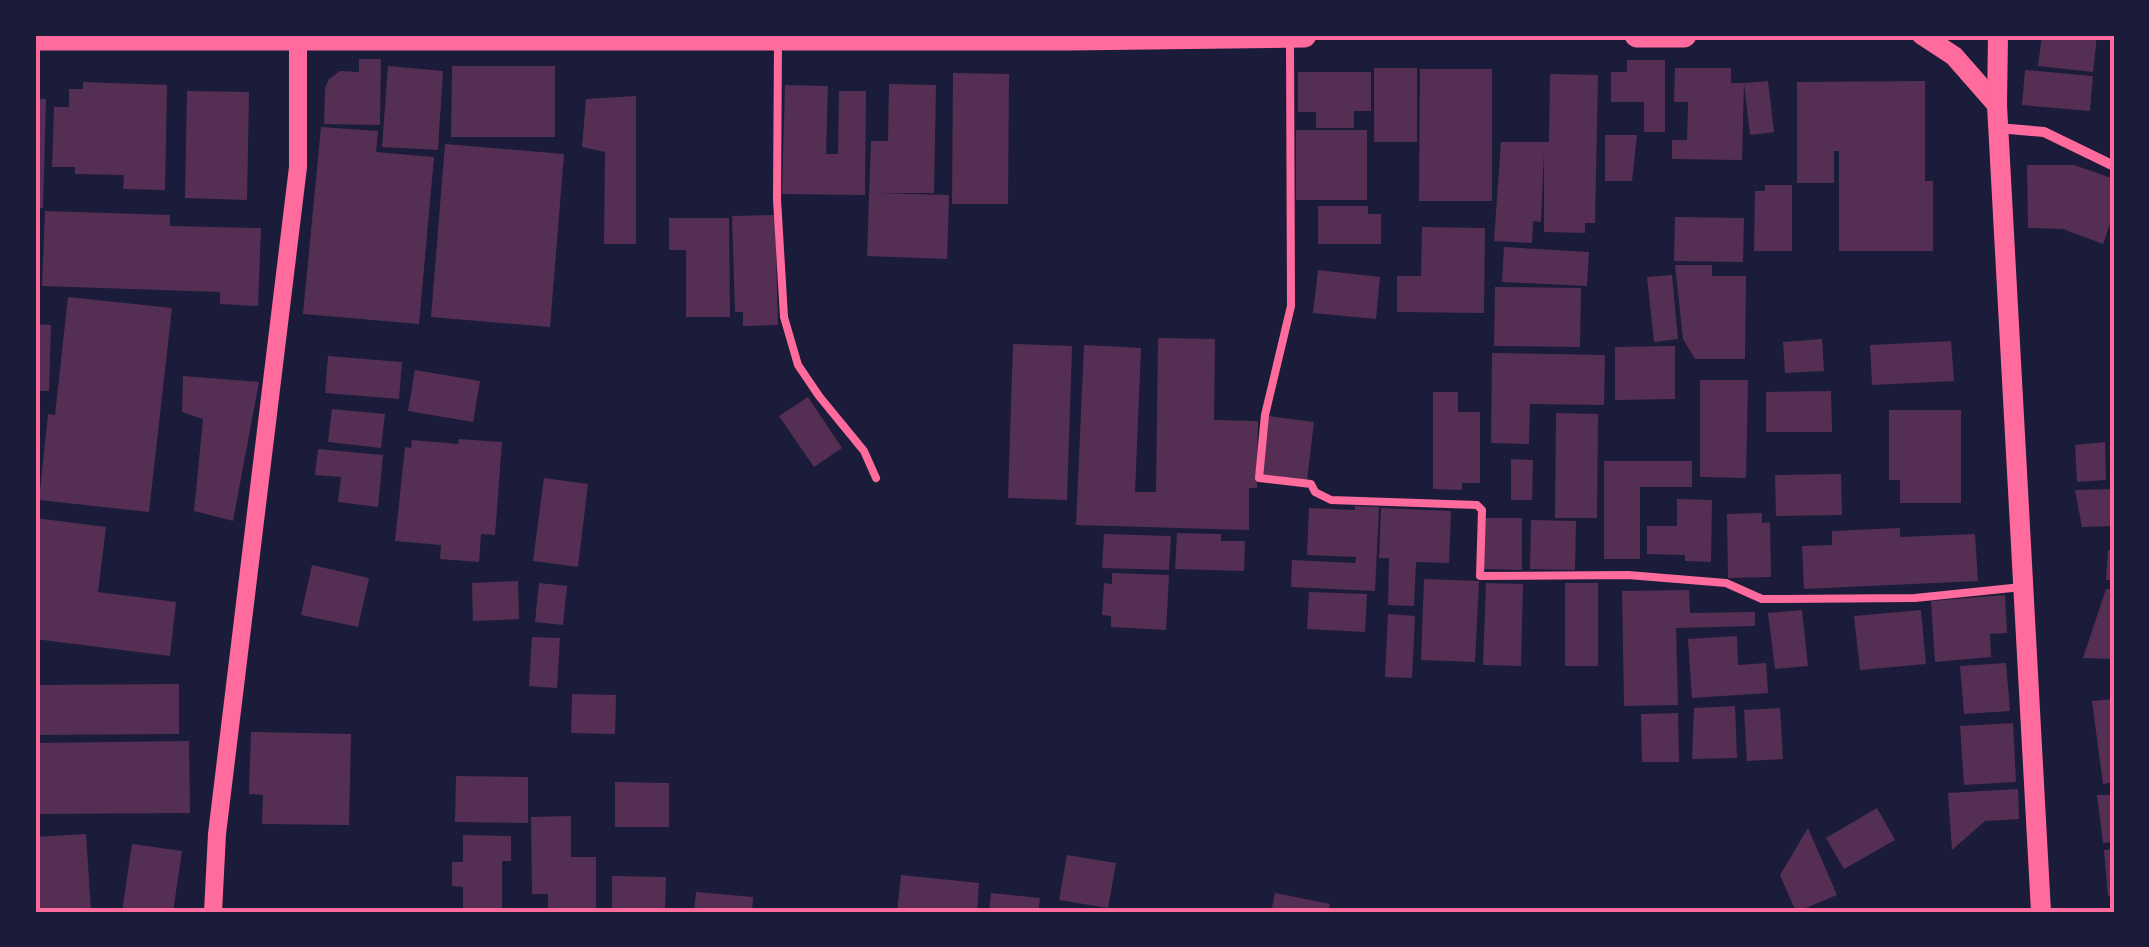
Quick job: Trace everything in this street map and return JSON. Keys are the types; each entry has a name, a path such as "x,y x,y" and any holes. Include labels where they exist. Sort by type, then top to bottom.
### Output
{"highway":[{"path":"35,38 1304,35"},
{"path":"1637,35 1684,35"}],"main road":[{"path":"1922,35 1954,56 1997,105"},
{"path":"1998,35 1998,128 2040,912"}],"street":[{"path":"213,912 217,834 298,166 298,36"},
{"path":"1998,128 2044,132 2114,166"}],"lane":[{"path":"1290,35 1291,306 1265,415 1259,478 1311,484 1315,492 1331,500 1477,506 1482,510 1480,576 1648,576 1726,583 1762,599 1915,598 2022,587"},
{"path":"778,36 777,199 784,317 798,364 864,451 876,478"}],"building":[{"path":"2042,35 2097,35 2093,72 2038,66"},
{"path":"359,59 381,59 380,125 324,124 329,79 340,71 359,72"},
{"path":"1627,60 1665,60 1665,132 1644,132 1644,102 1611,102 1611,72 1627,72"},
{"path":"388,66 443,71 438,150 382,147"},
{"path":"452,66 555,66 555,137 451,137"},
{"path":"1374,68 1417,68 1417,142 1374,142"},
{"path":"1675,68 1731,68 1731,83 1744,83 1742,160 1672,159 1672,140 1687,140 1688,102 1674,102"},
{"path":"1420,69 1492,69 1492,201 1419,201"},
{"path":"2025,70 2093,76 2090,111 2022,105"},
{"path":"1298,72 1371,72 1371,111 1354,111 1354,128 1316,128 1316,112 1298,112"},
{"path":"953,73 1009,74 1008,204 952,204"},
{"path":"1550,74 1598,75 1595,223 1585,223 1585,233 1544,232 1544,152 1541,222 1533,221 1532,243 1494,241 1501,142 1549,142"},
{"path":"1768,81 1774,132 1750,135 1744,83"},
{"path":"1925,81 1925,181 1933,181 1933,251 1839,251 1839,151 1834,151 1834,183 1797,183 1797,82"},
{"path":"83,82 167,85 165,190 123,189 124,175 75,174 75,167 52,167 54,107 69,107 69,89 83,89"},
{"path":"889,84 936,85 934,193 875,193 949,195 947,259 867,256 871,141 888,141"},
{"path":"785,85 828,86 826,154 838,154 839,91 866,91 865,195 782,194"},
{"path":"187,91 249,92 247,200 185,198"},
{"path":"636,96 636,244 604,244 605,152 582,147 586,99"},
{"path":"35,99 46,99 43,208 35,208"},
{"path":"321,127 378,131 376,152 434,157 419,324 303,314"},
{"path":"1296,130 1367,130 1367,200 1296,200"},
{"path":"1605,135 1637,135 1632,181 1605,181"},
{"path":"445,144 564,154 550,327 431,317"},
{"path":"2027,165 2074,165 2114,179 2114,212 2103,244 2063,229 2028,228"},
{"path":"1765,185 1792,185 1792,251 1754,251 1755,191 1765,191"},
{"path":"1318,206 1368,206 1368,214 1381,214 1381,244 1318,244"},
{"path":"45,211 170,215 170,226 261,228 258,306 220,304 220,292 42,286"},
{"path":"775,215 778,325 743,326 743,312 735,312 732,216"},
{"path":"1675,217 1744,218 1743,262 1674,261"},
{"path":"669,218 729,218 730,317 686,317 686,250 669,250"},
{"path":"1422,227 1485,228 1484,313 1397,312 1397,276 1421,276"},
{"path":"1504,247 1589,252 1587,286 1502,282"},
{"path":"1675,265 1712,265 1712,276 1746,276 1745,359 1695,359 1683,339"},
{"path":"1318,270 1380,277 1376,319 1313,313"},
{"path":"1672,275 1678,339 1654,342 1647,277"},
{"path":"1495,287 1581,288 1580,347 1494,346"},
{"path":"68,297 172,308 149,512 39,500 48,414 55,415"},
{"path":"35,324 51,325 49,391 35,391"},
{"path":"1158,338 1215,339 1214,420 1258,421 1257,488 1249,488 1249,530 1076,525 1084,345 1141,348 1135,492 1156,492"},
{"path":"1822,339 1824,371 1785,373 1783,342"},
{"path":"1951,341 1954,381 1872,385 1870,345"},
{"path":"1013,344 1072,346 1067,500 1008,498"},
{"path":"1675,346 1675,399 1615,400 1615,347"},
{"path":"1492,353 1605,355 1604,405 1530,404 1529,444 1491,443"},
{"path":"328,356 402,362 399,399 325,393"},
{"path":"415,370 480,381 473,422 408,411"},
{"path":"183,376 259,382 233,521 194,511 203,419 182,412"},
{"path":"1700,380 1748,380 1746,478 1700,477"},
{"path":"1831,391 1832,432 1766,432 1766,392"},
{"path":"1433,392 1458,392 1458,412 1480,412 1480,483 1462,483 1462,490 1433,489"},
{"path":"808,397 842,448 814,467 779,416"},
{"path":"332,409 385,414 381,448 328,442"},
{"path":"1889,410 1961,410 1961,503 1900,503 1900,480 1889,480"},
{"path":"1556,413 1598,414 1597,518 1555,518"},
{"path":"1268,416 1314,422 1307,481 1261,475"},
{"path":"459,439 502,442 495,535 481,534 479,562 440,559 441,545 395,541 405,447 411,448 412,440 458,444"},
{"path":"2105,442 2106,480 2077,482 2075,445"},
{"path":"318,449 383,455 378,507 338,502 341,477 315,475"},
{"path":"1511,459 1533,460 1532,500 1511,500"},
{"path":"1604,461 1692,461 1692,487 1640,487 1640,559 1604,559"},
{"path":"1841,474 1842,515 1776,516 1775,475"},
{"path":"544,478 588,484 578,567 533,561"},
{"path":"2114,489 2114,526 2082,527 2075,490"},
{"path":"1677,499 1712,500 1711,562 1685,561 1685,555 1647,554 1647,526 1677,526"},
{"path":"1355,506 1379,507 1375,591 1291,587 1292,560 1355,563 1356,557 1307,555 1309,508 1355,510"},
{"path":"1381,508 1451,511 1449,563 1416,562 1414,606 1388,605 1389,558 1379,558"},
{"path":"1762,513 1762,523 1770,522 1771,577 1728,578 1727,514"},
{"path":"35,518 106,527 98,592 176,602 170,656 35,639"},
{"path":"1485,518 1522,518 1522,570 1484,569"},
{"path":"1531,520 1576,521 1575,570 1530,569"},
{"path":"1900,528 1900,537 1975,534 1978,581 1804,589 1802,546 1832,545 1832,531"},
{"path":"1177,533 1221,534 1221,541 1245,541 1244,571 1175,569"},
{"path":"1104,534 1171,536 1169,570 1102,568"},
{"path":"2108,550 2114,550 2114,580 2106,580"},
{"path":"312,565 369,578 358,627 301,615"},
{"path":"1112,573 1169,575 1166,630 1111,627 1111,616 1102,615 1104,583 1112,584"},
{"path":"1424,579 1479,581 1475,662 1421,660"},
{"path":"518,581 519,619 473,621 472,583"},
{"path":"539,583 567,586 563,625 535,622"},
{"path":"1486,583 1523,584 1521,666 1483,665"},
{"path":"1565,583 1598,583 1598,666 1565,666"},
{"path":"2106,589 2114,589 2114,659 2083,658"},
{"path":"1689,590 1690,613 1755,612 1755,626 1676,628 1678,705 1624,706 1622,591"},
{"path":"1309,592 1367,594 1365,632 1307,629"},
{"path":"2005,595 2007,633 1990,634 1991,657 1935,662 1931,601"},
{"path":"1802,610 1808,666 1775,669 1768,613"},
{"path":"1921,610 1926,664 1860,670 1854,616"},
{"path":"1388,614 1415,616 1412,678 1385,677"},
{"path":"1737,636 1738,665 1766,663 1768,693 1692,698 1688,639"},
{"path":"532,637 560,638 557,688 529,686"},
{"path":"2006,663 2010,711 1964,714 1960,666"},
{"path":"179,684 179,734 35,735 35,685"},
{"path":"572,694 616,695 615,734 571,733"},
{"path":"2114,699 2114,782 2103,784 2092,701"},
{"path":"1735,706 1737,758 1692,759 1694,708"},
{"path":"1780,708 1783,759 1747,761 1744,710"},
{"path":"1678,713 1679,762 1642,762 1641,714"},
{"path":"2013,723 2016,782 1964,785 1960,726"},
{"path":"251,732 351,734 349,825 262,824 263,795 249,794"},
{"path":"189,741 190,813 35,814 35,743"},
{"path":"456,776 528,777 528,823 455,822"},
{"path":"615,782 669,783 669,827 615,827"},
{"path":"2018,789 2019,819 1985,821 1952,850 1948,793"},
{"path":"2097,795 2114,795 2114,842 2103,843"},
{"path":"1877,808 1895,840 1844,869 1826,838"},
{"path":"571,816 571,857 596,857 596,912 548,912 548,894 532,894 531,817"},
{"path":"1808,828 1837,895 1796,912 1780,875"},
{"path":"86,834 91,912 35,912 35,837"},
{"path":"463,835 511,836 511,861 502,861 502,912 463,912 463,887 452,886 452,862 463,862"},
{"path":"132,844 182,851 173,912 122,912"},
{"path":"2114,849 2114,896 2108,896 2104,850"},
{"path":"1067,855 1116,863 1108,908 1059,900"},
{"path":"901,875 979,883 977,912 897,912"},
{"path":"612,876 666,877 665,912 612,912"},
{"path":"696,892 753,897 752,912 694,912"},
{"path":"991,893 1040,898 1038,912 989,912"},
{"path":"1275,893 1330,904 1328,912 1271,912"}]}
